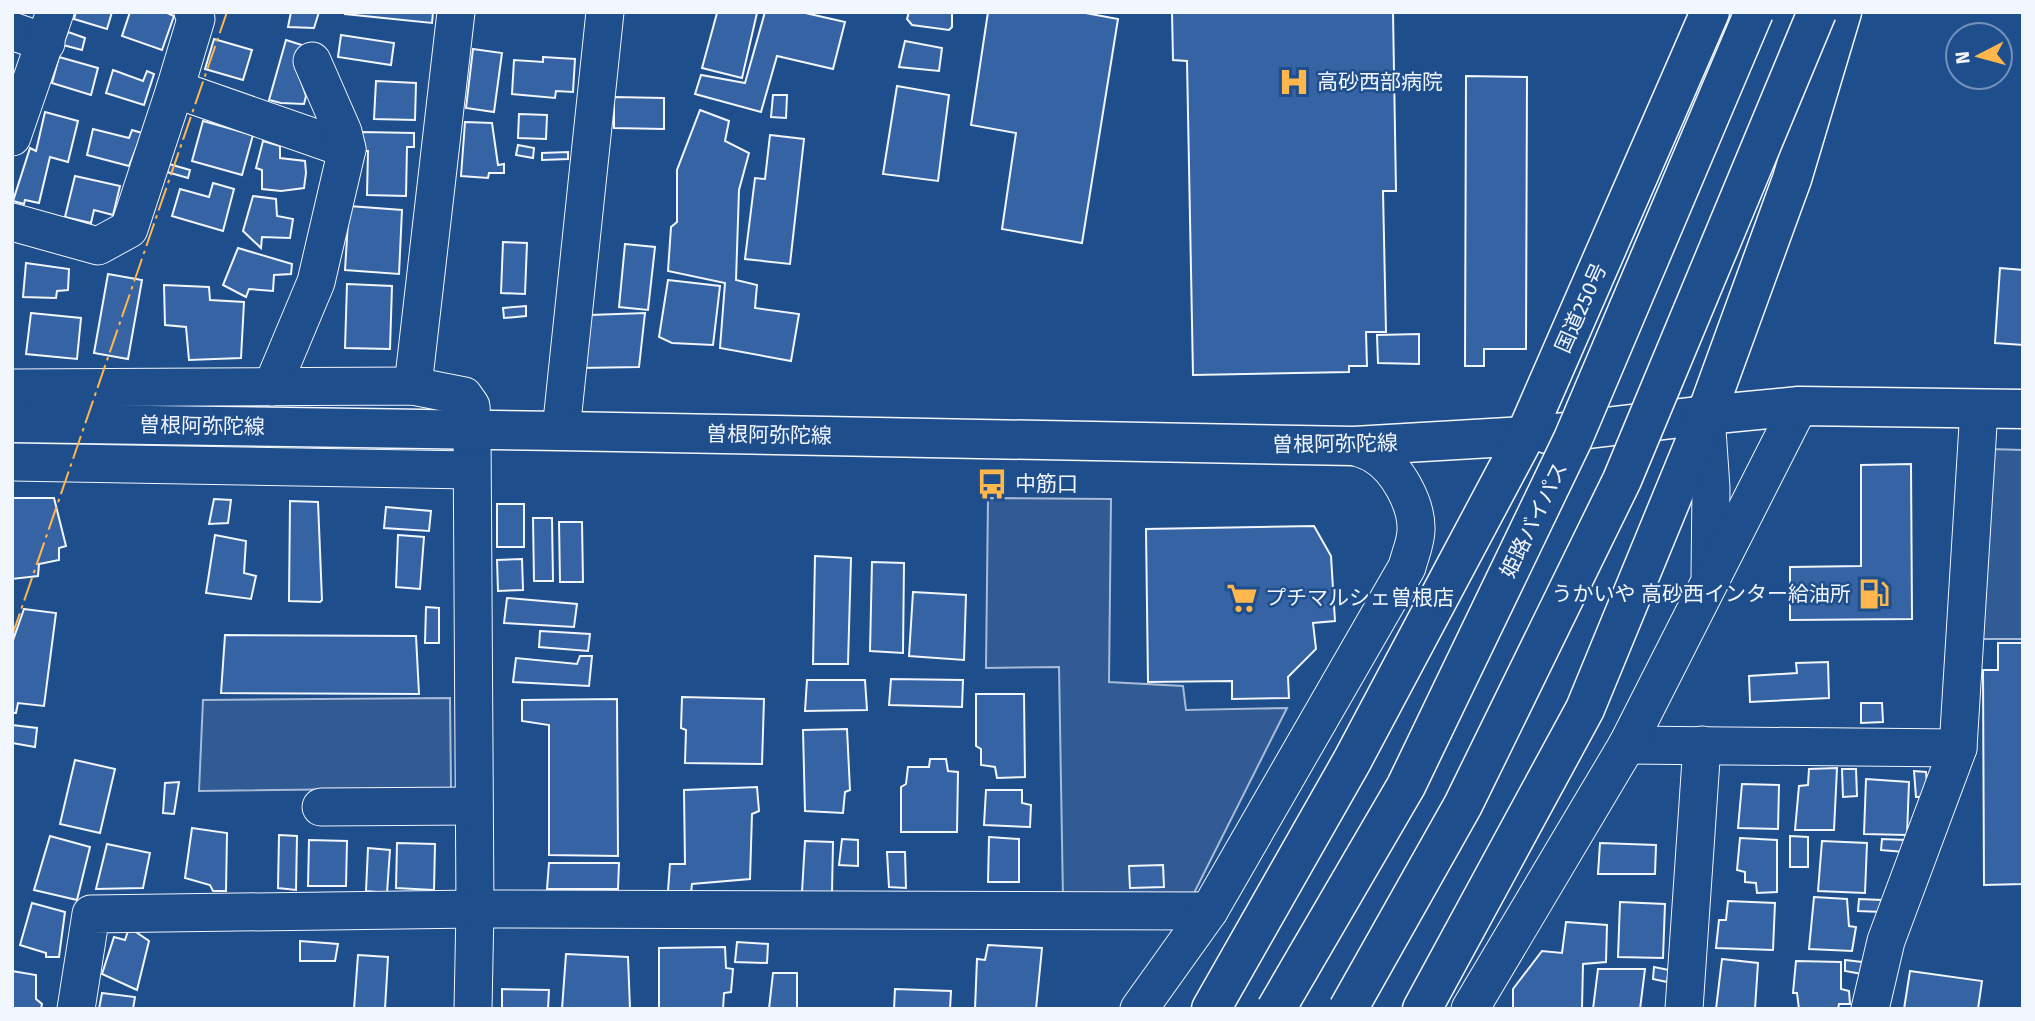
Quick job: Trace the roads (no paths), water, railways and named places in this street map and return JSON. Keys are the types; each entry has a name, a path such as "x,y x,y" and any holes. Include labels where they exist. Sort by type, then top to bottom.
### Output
{"main road":[{"name":"国道250号","path":"1211,1009 1352,761 1525,436 1710,12"},
{"name":"姫路バイパス","path":"1276,1009 1406,786 1567,452 1755,12"},
{"path":"1348,1009 1463,805 1622,480 1817,12"},
{"path":"1422,1009 1585,709 1706,415 1792,180 1842,12"},
{"path":"1525,436 1799,406 2023,409"},
{"name":"曽根阿弥陀線","path":"12,423 1354,446 1525,436"}],"street":[{"path":"12,222 98,246 128,229 196,19 192,12"},
{"path":"413,386 456,12"},
{"path":"561,431 605,12"},
{"path":"12,137 38,29"},
{"path":"272,387 316,282 347,149 343,132 312,61"},
{"path":"175,89 347,149"},
{"path":"12,388 413,386 464,396 471,406 472,430 475,909 473,1009"},
{"path":"1471,1009 1627,745 1799,406"},
{"path":"1870,1009 1886,941 1958,748 1979,409"},
{"path":"1706,415 1711,488 1710,582"},
{"path":"1352,761 1416,534 1416,517 1405,488 1375,455 1354,446"},
{"path":"12,462 471,470"},
{"path":"1139,1009 1209,911 1406,567"},
{"path":"1306,742 1444,588"},
{"path":"1627,745 1958,748"},
{"path":"1684,1009 1702,745"},
{"path":"321,807 474,806"},
{"path":"76,1009 91,914 475,909 1209,911"}],"place":[{"name":"高砂西部病院","path":"1294,82"},
{"name":"中筋口","path":"992,484"},
{"name":"うかいや 高砂西インター給油所","path":"1874,594"},
{"name":"プチマルシェ曽根店","path":"1242,598"}]}
